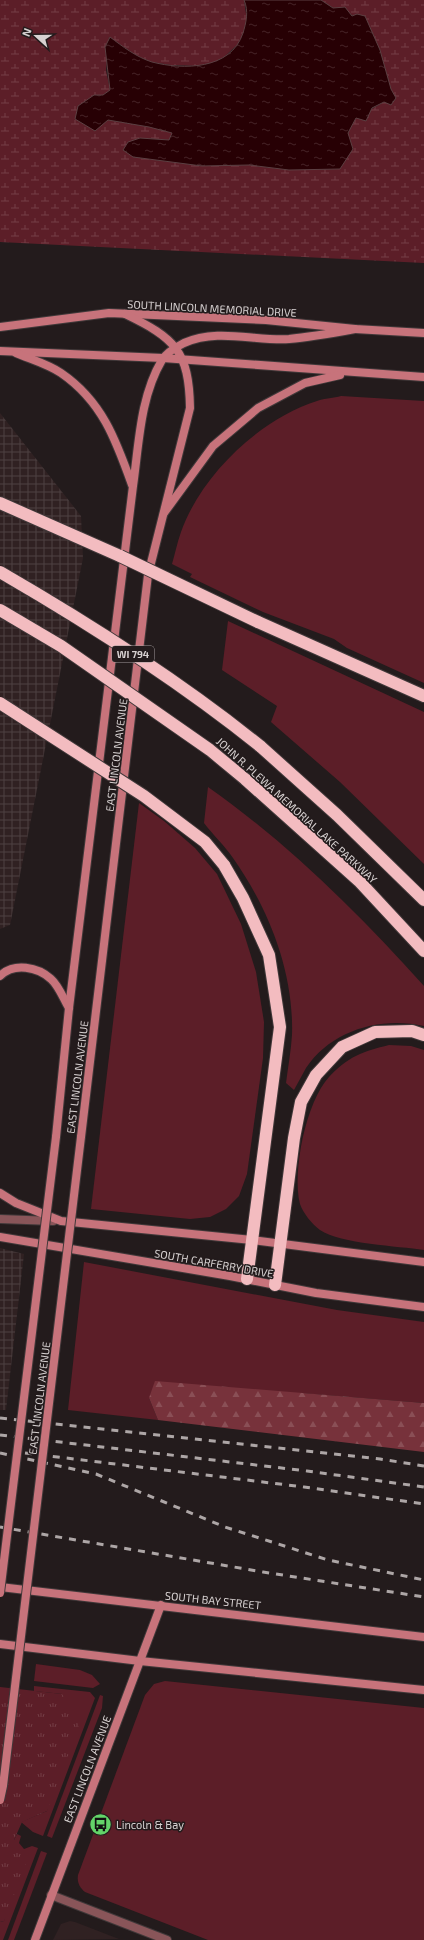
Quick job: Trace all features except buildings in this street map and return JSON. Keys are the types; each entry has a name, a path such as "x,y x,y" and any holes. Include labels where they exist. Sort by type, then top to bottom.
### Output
{"highway":[{"path":"0,502 120,556 258,622 424,696"},
{"name":"JOHN R. PLEWA MEMORIAL LAKE PARKWAY","path":"0,572 84,622 216,711 260,746 337,815 424,900"},
{"name":"JOHN R. PLEWA MEMORIAL LAKE PARKWAY","path":"0,610 61,646 210,750 245,779 359,881 424,951"},
{"path":"0,703 144,796 205,842 224,865 243,898 269,955 280,1027 247,1279"},
{"path":"275,1285 294,1138 301,1102 316,1075 342,1047 375,1032 412,1031 424,1035"}],"main road":[{"name":"SOUTH LINCOLN MEMORIAL DRIVE","path":"0,327 109,313 266,320 355,330 424,333"},
{"path":"125,314 156,329 176,347"},
{"path":"163,358 176,347 197,338 221,335 288,339 355,330"},
{"name":"EAST LINCOLN AVENUE","path":"0,1800 4,1778 148,575 161,516 190,408 189,388 182,360 176,347"},
{"path":"0,350 163,358 348,373 424,377"},
{"path":"11,351 60,373 89,398 106,421 116,441 132,486"},
{"name":"EAST LINCOLN AVENUE","path":"0,1593 56,1137 69,1008 132,486 145,403 152,380 163,358"},
{"path":"161,516 213,446 258,408 305,383 348,373"},
{"path":"0,976 16,968 34,968 52,980 69,1008"},
{"path":"0,1192 16,1203 61,1221"},
{"name":"SOUTH CARFERRY DRIVE","path":"61,1221 252,1240 424,1262"},
{"name":"SOUTH CARFERRY DRIVE","path":"0,1237 247,1279 316,1293 424,1307"},
{"name":"SOUTH BAY STREET","path":"0,1587 424,1637"},
{"name":"EAST LINCOLN AVENUE","path":"35,1940 160,1605"},
{"path":"0,1644 140,1661 424,1690"}],"street":[{"name":"SOUTH CARFERRY DRIVE","path":"0,1219 61,1221"},
{"path":"52,1895 167,1940"}],"shaded area":[{"path":"0,413 81,516 83,558 10,925 0,929"},
{"path":"0,1248 24,1254 6,1410 0,1410"},
{"path":"70,1921 119,1939 53,1940 61,1924"}],"green space":[{"path":"0,0 244,0 247,21 240,42 222,59 202,66 171,65 152,62 139,57 109,37 106,70 110,90 103,95 94,95 79,106 108,120 149,127 172,133 170,140 140,138 133,157 202,166 249,165 289,170 340,169 348,133 356,118 384,102 391,89 380,50 365,16 342,12 321,0 424,0 424,263 0,242"},
{"path":"341,396 424,401 424,683 347,648 334,639 263,612 190,577 192,574 172,564 178,540 190,511 218,470 235,452 254,435 296,409 320,400"},
{"path":"228,621 424,712 424,864 340,782 271,722 277,706 222,670"},
{"path":"208,787 267,832 322,880 374,932 424,986 424,1026 408,1023 391,1023 358,1029 343,1035 316,1055 306,1068 294,1090 286,1083 292,1035 292,1011 284,965 277,942 258,898 230,854 204,823"},
{"path":"139,803 164,821 195,848 217,874 241,924 256,972 264,1022 263,1058 247,1174 239,1196 226,1209 210,1217 190,1219 91,1209"},
{"path":"389,1045 411,1046 424,1050 424,1250 370,1244 329,1235 314,1225 300,1204 298,1174 303,1138 308,1119 321,1088 329,1077 342,1064 364,1052"},
{"path":"84,1262 337,1310 424,1322 424,1403 300,1393 149,1398 158,1420 68,1410"},
{"path":"155,1381 424,1403 424,1452 158,1420 149,1398"},
{"path":"36,1664 80,1670 92,1675 100,1684 93,1688 34,1681"},
{"path":"165,1681 424,1708 424,1940 208,1940 83,1890 79,1884 78,1875 145,1695 154,1684"},
{"path":"34,1686 90,1692 95,1698 43,1836 33,1832 21,1822 47,1811 62,1694 34,1691"},
{"path":"0,1687 62,1694 79,1726 47,1811 22,1822 14,1840 29,1856 4,1921 0,1922"},
{"path":"100,1695 103,1696 102,1708 52,1838 47,1836"},
{"path":"17,1834 21,1836 19,1843 24,1849 32,1846 38,1848 3,1940 0,1940 0,1922 4,1921 14,1840"},
{"path":"41,1851 47,1853 14,1940 8,1940"}],"water":[{"path":"244,0 321,0 333,8 345,7 352,16 357,14 365,16 380,50 391,89 396,98 391,105 384,102 372,108 366,121 356,118 348,133 353,149 340,169 289,170 249,165 202,166 133,157 123,150 128,142 140,138 169,140 172,133 149,127 108,120 95,131 75,119 78,106 94,95 103,95 110,90 105,47 110,37 124,48 146,60 164,65 191,66 217,61 228,54 237,45 243,33 247,13"}],"railway":[{"path":"0,1418 380,1459 424,1466"},
{"path":"0,1435 307,1471 424,1487"},
{"path":"0,1453 96,1474 225,1527 328,1560 424,1580"},
{"path":"25,1453 304,1487 424,1504"},
{"path":"0,1527 263,1572 424,1597"}],"place":[{"name":"Lincoln & Bay","path":"101,1824"}]}
